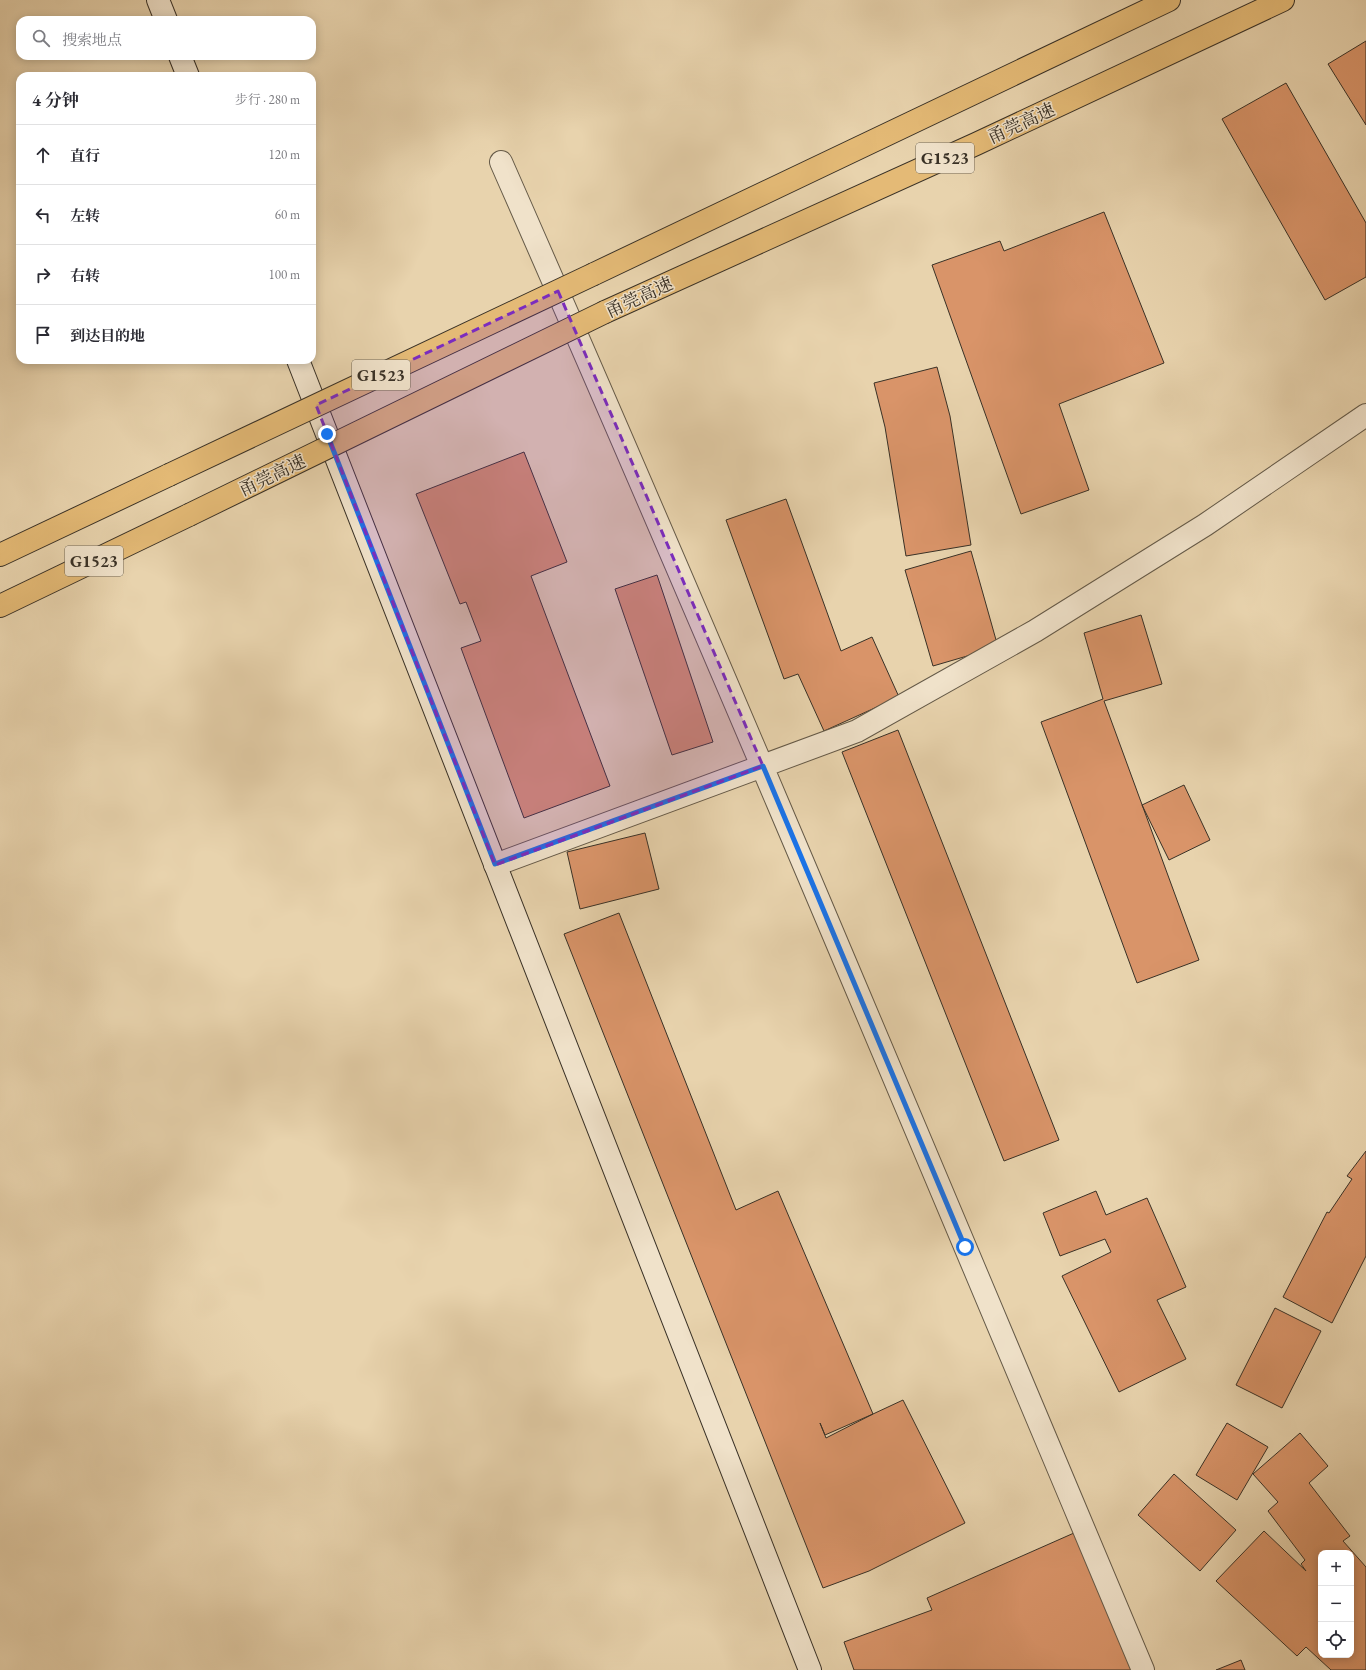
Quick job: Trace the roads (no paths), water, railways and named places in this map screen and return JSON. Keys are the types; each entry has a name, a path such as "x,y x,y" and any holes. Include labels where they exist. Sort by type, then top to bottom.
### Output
{"highway":[{"name":"G1523","path":"0,555 1169,0"},
{"name":"甬莞高速","path":"0,606 605,312 976,144 1283,0"}],"street":[{"path":"158,0 164,16"},
{"path":"182,60 186,72"},
{"path":"501,162 606,400 763,766 1143,1670"},
{"path":"300,364 810,1670"},
{"path":"495,864 857,731 1035,631 1205,525 1366,415"}]}
